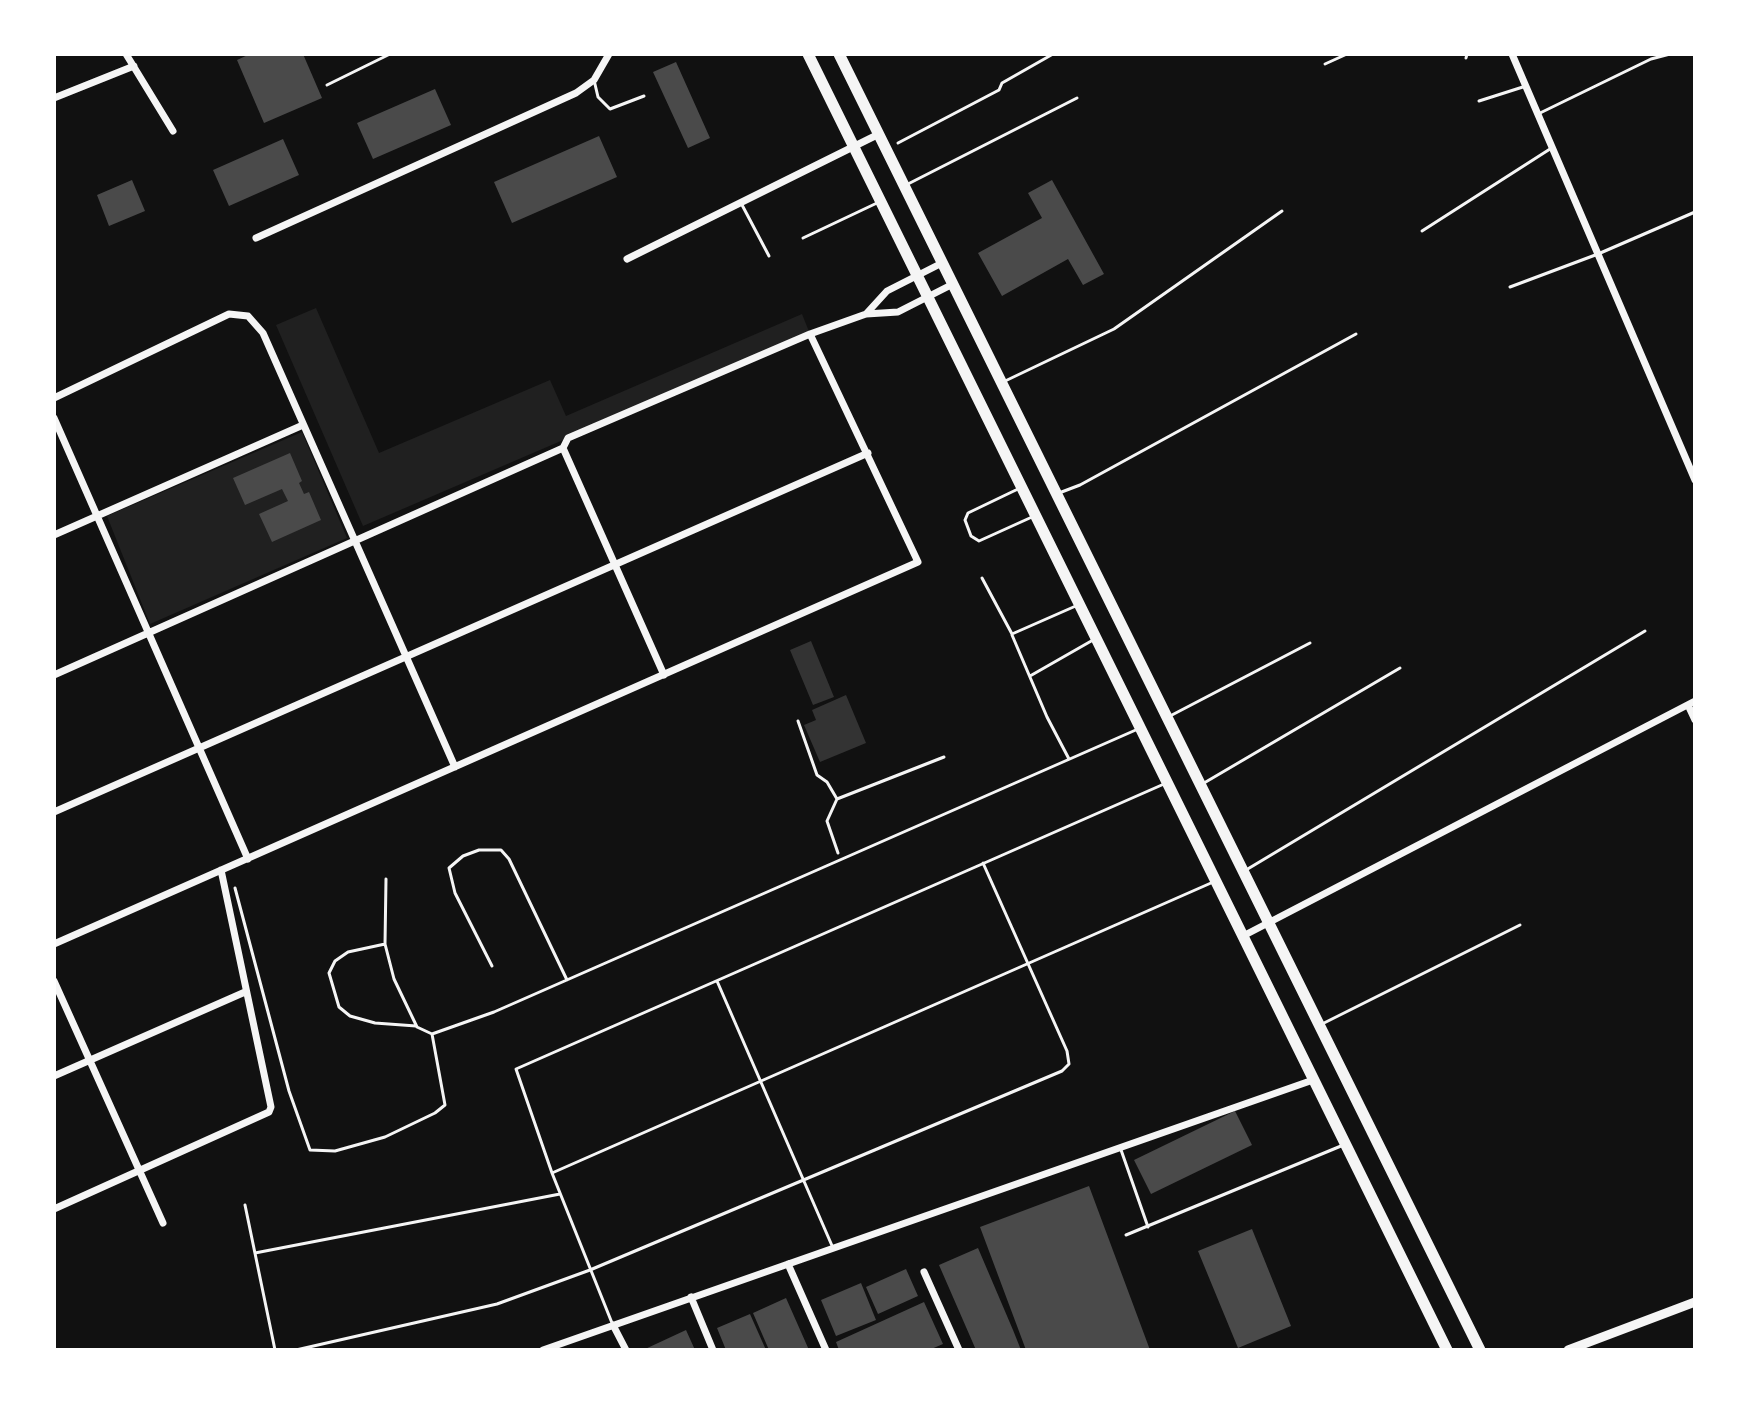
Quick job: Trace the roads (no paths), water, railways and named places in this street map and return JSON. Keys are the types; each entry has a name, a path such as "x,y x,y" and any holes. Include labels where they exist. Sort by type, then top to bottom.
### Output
{"main road":[{"path":"808,54 1447,1350"},
{"path":"839,54 1480,1350"}],"street":[{"path":"126,54 173,131"},
{"path":"256,238 576,93 594,80 609,54"},
{"path":"1512,54 1695,480"},
{"path":"54,98 134,66"},
{"path":"627,259 879,134"},
{"path":"866,314 887,291 942,263"},
{"path":"54,675 563,448 568,438 810,334 866,314 898,312 953,284"},
{"path":"54,398 229,314 248,316 263,333 455,767"},
{"path":"54,944 918,562 810,334"},
{"path":"54,418 248,859"},
{"path":"54,535 303,425"},
{"path":"563,448 664,675"},
{"path":"54,812 868,453"},
{"path":"1243,936 1691,703 1695,720"},
{"path":"54,1209 269,1112 271,1107 221,870"},
{"path":"54,981 163,1223"},
{"path":"54,1076 245,992"},
{"path":"543,1350 1313,1080"},
{"path":"788,1264 826,1350"},
{"path":"924,1272 959,1350"},
{"path":"691,1297 713,1350"},
{"path":"1568,1350 1695,1302"},
{"path":"613,1325 626,1350"}],"lane":[{"path":"327,85 390,54"},
{"path":"1325,64 1347,54"},
{"path":"1538,114 1651,59 1670,54"},
{"path":"594,80 598,97 610,109 644,96"},
{"path":"1479,101 1526,86"},
{"path":"904,186 1077,98"},
{"path":"1422,231 1552,148"},
{"path":"741,202 769,256"},
{"path":"803,238 881,202"},
{"path":"1002,383 1114,329 1282,211"},
{"path":"1510,287 1598,254 1695,212"},
{"path":"1056,494 1080,485 1356,334"},
{"path":"1021,487 968,513 965,520 971,536 979,541 1036,515"},
{"path":"982,578 1012,634 1047,717 1069,759"},
{"path":"1012,634 1080,604"},
{"path":"1243,872 1645,631"},
{"path":"1030,676 1096,638"},
{"path":"1167,718 1310,643"},
{"path":"1200,785 1400,668"},
{"path":"385,944 348,952 335,961 329,973 339,1007 350,1016 375,1023 417,1027 432,1034 494,1012 1141,728"},
{"path":"613,1325 552,1173 516,1069 1167,782"},
{"path":"492,966 455,893 449,868 463,856 479,850 501,850 509,859 567,980"},
{"path":"296,1350 497,1304 590,1270 1062,1071 1069,1064 1067,1051 983,863"},
{"path":"386,879 385,944 394,979 417,1027"},
{"path":"552,1173 1216,880"},
{"path":"235,888 289,1091 310,1150 335,1151 385,1137 445,1105 432,1034"},
{"path":"1319,1026 1520,925"},
{"path":"717,981 833,1248"},
{"path":"1126,1235 1344,1145"},
{"path":"1120,1147 1148,1227"},
{"path":"255,1253 560,1194"},
{"path":"245,1205 275,1350"}]}
